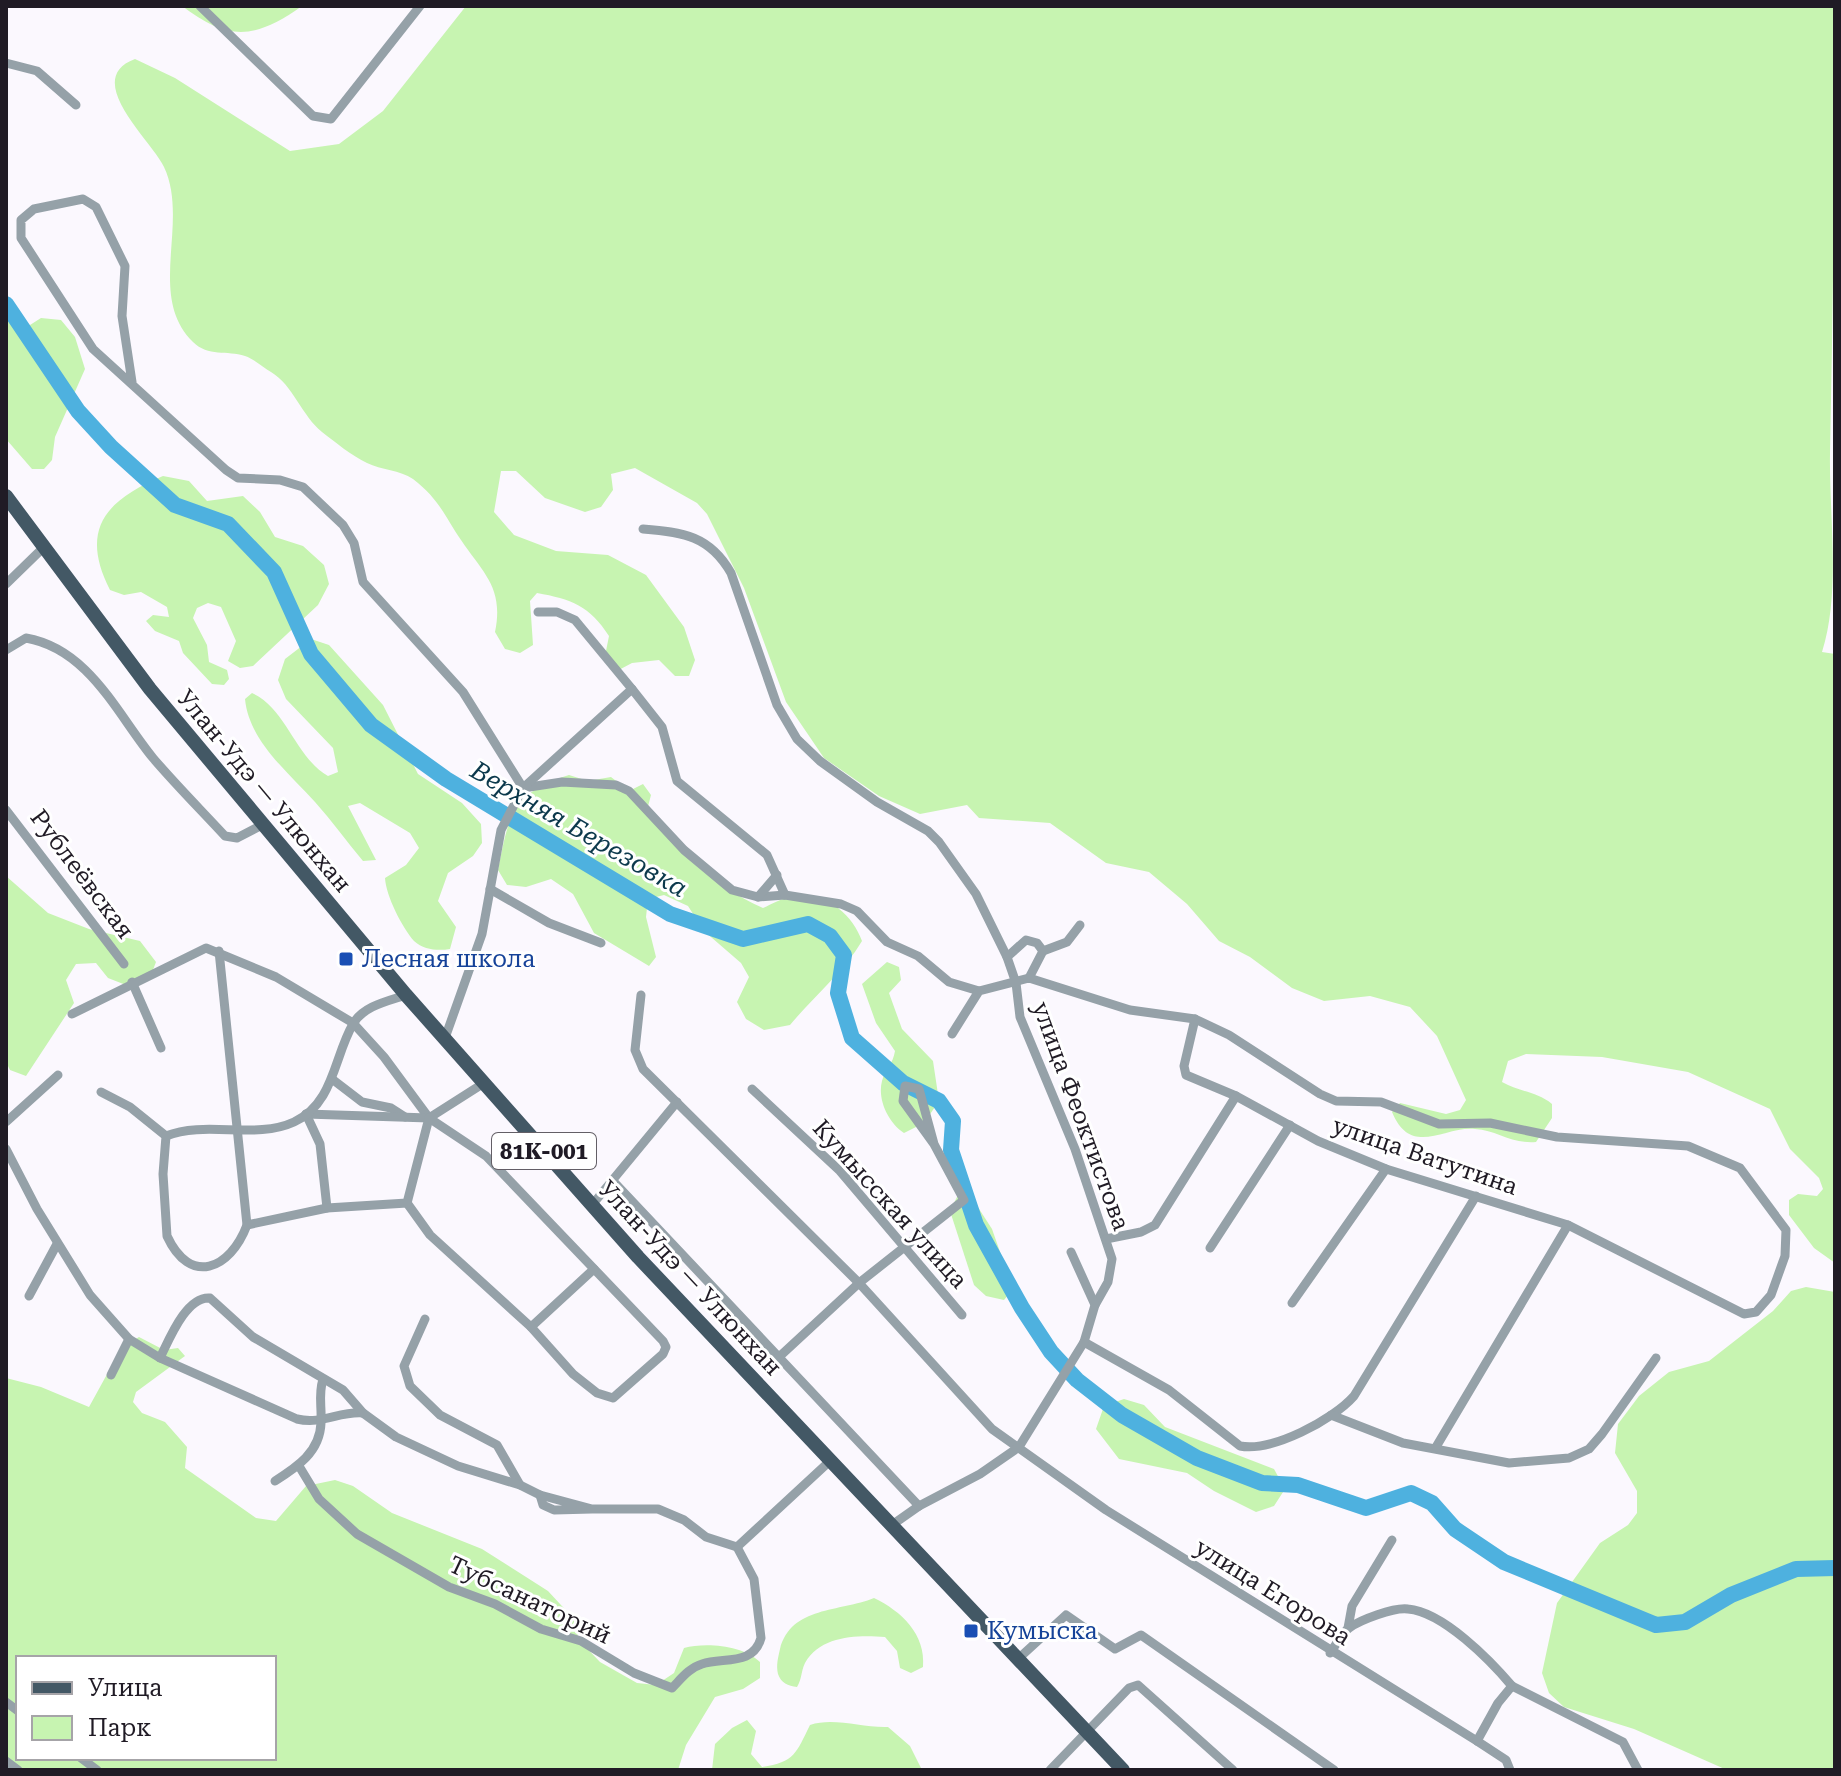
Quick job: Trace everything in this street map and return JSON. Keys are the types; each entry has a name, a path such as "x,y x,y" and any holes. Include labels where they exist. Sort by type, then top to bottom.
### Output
{"main road":[{"name":"Улан-Удэ — Улюнхан","path":"6,496 150,689 406,995 592,1205 1123,1770"}],"street":[{"path":"200,6 313,116 331,119 420,6"},
{"path":"6,63 37,71 76,105"},
{"path":"132,382 122,316 125,266 96,207 83,199 34,209 21,220 21,238 93,349 226,470 238,478 280,480 303,487 343,525 354,543 363,582 463,692 523,788"},
{"name":"улица Феоктистова","path":"643,529 683,532 703,540 720,553 731,573 777,705 797,739 877,802 915,822 939,842 976,894 1007,957 1016,983 1020,1017 1075,1149 1106,1239 1111,1269 1095,1305 1084,1342 1019,1447 980,1474 919,1506 892,1525"},
{"path":"6,584 44,547"},
{"path":"538,612 557,612 575,620 662,727 677,781 762,850 785,895"},
{"path":"6,650 26,638 41,641 92,678 117,704 156,762 225,836 237,838 264,824"},
{"path":"445,1038 475,959 501,830 523,788 632,689"},
{"path":"523,788 588,781 629,791 701,865 732,890 758,897 785,895 841,904 857,911 887,942 918,956 949,982 979,991 1029,978 1130,1010 1195,1019"},
{"name":"Рублеёвская","path":"6,810 124,964"},
{"path":"758,897 777,875"},
{"path":"490,889 549,923 601,943"},
{"path":"1029,978 1043,951 1067,942 1080,925"},
{"path":"1007,957 1026,940 1037,943 1043,951"},
{"path":"72,1014 192,952 206,948 219,951 300,989 353,1023 384,1057 429,1118 486,1156 663,1341 666,1347 663,1354 613,1398 597,1393 573,1374 531,1327 430,1235 407,1203"},
{"path":"166,1136 163,1174 167,1236 180,1256 191,1265 205,1267 221,1264 232,1254 247,1225 219,951"},
{"path":"132,982 161,1048"},
{"path":"952,1034 979,991"},
{"path":"166,1136 191,1129 281,1126 306,1114 332,1079 353,1023 367,1010 406,995"},
{"name":"улица Егорова","path":"641,995 637,1060 859,1283 982,1420 1106,1510 1330,1653 1477,1741 1510,1768"},
{"name":"улица Ватутина","path":"1195,1019 1229,1035 1320,1094 1336,1101 1381,1102 1439,1124 1472,1121 1557,1137 1688,1146 1740,1168 1786,1230 1785,1256 1771,1295 1756,1312 1744,1314 1568,1225 1386,1169 1290,1125 1236,1096 1186,1075 1184,1066 1195,1019"},
{"path":"6,1122 58,1075"},
{"path":"332,1079 362,1102 391,1108 407,1118"},
{"path":"306,1114 429,1118 484,1083"},
{"path":"779,1357 859,1283 964,1200 934,1144 903,1101 905,1086 919,1089 924,1099 934,1144"},
{"name":"Кумысская улица","path":"752,1089 840,1171 962,1315"},
{"path":"101,1092 130,1107 166,1136"},
{"path":"1106,1239 1141,1232 1155,1225 1236,1096"},
{"path":"592,1205 677,1102"},
{"path":"306,1114 320,1144 327,1208"},
{"path":"407,1203 429,1118"},
{"path":"1210,1248 1290,1125"},
{"path":"6,1149 57,1244 90,1295 129,1339 160,1358 281,1414 321,1422 341,1414 363,1413"},
{"path":"1292,1303 1386,1169"},
{"path":"614,1182 919,1506"},
{"path":"1084,1342 1169,1390 1240,1446 1253,1448 1274,1444 1331,1415 1354,1396 1476,1196"},
{"path":"247,1225 327,1208 407,1203"},
{"path":"1436,1447 1568,1225"},
{"path":"29,1296 57,1244"},
{"path":"1071,1252 1095,1305"},
{"path":"531,1327 594,1269"},
{"path":"160,1358 183,1317 197,1301 210,1298 253,1337 351,1397 363,1413 396,1437 448,1462 520,1485 540,1495 592,1509 658,1509 684,1520 706,1537 737,1547 831,1460"},
{"path":"425,1319 404,1366 410,1386 440,1415 497,1445 520,1485"},
{"path":"111,1375 129,1339"},
{"path":"1331,1415 1403,1443 1509,1463 1569,1458 1589,1449 1656,1358"},
{"path":"275,1481 299,1466 318,1441 321,1422 318,1394 323,1379"},
{"name":"Тубсанаторий","path":"299,1466 319,1499 357,1534 460,1592 495,1604 541,1629 581,1641 634,1673 672,1688 699,1664 746,1657 759,1647 761,1638 754,1579 737,1547"},
{"path":"1330,1653 1348,1628 1352,1606 1392,1540"},
{"path":"1348,1628 1398,1610 1422,1613 1475,1648 1512,1686 1547,1707 1623,1742 1638,1770"},
{"path":"1019,1658 1066,1615 1115,1649 1141,1635 1334,1770"},
{"path":"1050,1770 1129,1688 1138,1685 1233,1770"},
{"path":"1477,1741 1488,1718 1512,1686"},
{"path":"6,1761 18,1770"}],"green space":[{"path":"182,6 302,6 269,25 241,32 213,26"},
{"path":"466,6 1835,6 1830,454 1833,580 1828,629 1822,652 1835,654 1835,1263 1814,1248 1789,1215 1789,1200 1798,1194 1817,1196 1823,1189 1819,1178 1790,1149 1770,1109 1688,1072 1602,1057 1526,1054 1508,1061 1502,1082 1540,1096 1552,1104 1552,1118 1536,1142 1519,1141 1475,1129 1429,1137 1409,1134 1392,1112 1400,1103 1446,1114 1460,1110 1466,1100 1437,1036 1410,1007 1370,996 1324,1001 1292,988 1250,957 1219,941 1187,904 1149,872 1106,863 1050,823 979,818 967,805 920,814 879,796 824,758 786,702 744,588 707,514 697,503 635,468 611,474 613,490 601,507 585,512 545,498 516,471 501,471 494,512 514,535 556,551 608,555 646,575 684,627 695,660 689,676 675,676 659,660 632,663 615,672 605,656 609,636 595,617 570,601 537,593 530,601 533,645 520,653 505,649 495,632 497,604 490,582 429,493 408,476 355,457 322,432 292,392 258,363 238,354 205,350 193,342 179,324 172,303 170,281 171,188 157,155 124,110 115,81 120,68 135,59 175,78 290,151 339,144 383,111"},
{"path":"6,314 15,321 30,325 41,318 61,320 75,337 85,369 55,437 52,460 44,469 32,469 6,439"},
{"path":"163,476 189,481 207,501 243,496 260,512 275,537 303,546 324,565 329,584 318,605 253,666 240,668 228,661 236,641 221,607 208,603 197,608 193,618 207,645 209,662 227,670 229,679 224,685 212,684 183,653 179,641 155,631 146,621 153,615 169,617 167,607 141,592 124,595 110,590 101,569 97,550 98,533 104,519 126,495"},
{"path":"311,639 329,645 383,705 418,774 462,803 481,824 482,843 473,856 448,873 438,901 456,927 450,949 431,949 414,941 388,893 385,878 406,865 419,848 410,833 360,803 348,806 376,860 363,861 271,755 254,729 245,699 252,693 274,710 317,768 328,776 338,772 333,748 286,699 278,680 285,659"},
{"path":"569,775 588,781 611,777 629,791 643,784 651,795 646,814 713,879 763,908 793,896 816,897 826,901 844,913 862,941 837,974 790,1025 764,1030 746,1019 737,1002 749,977 741,963 704,931 688,906 664,895 648,899 646,917 656,957 649,966 594,933 573,894 551,879 526,887 507,885 498,870 510,820 516,808 535,790"},
{"path":"6,876 48,913 89,929 140,941 156,962 151,975 131,987 108,978 96,963 76,964 66,980 74,1003 26,1076 10,1070 6,1062"},
{"path":"887,962 899,967 901,980 889,993 902,1029 933,1061 939,1101 924,1123 904,1133 889,1117 881,1096 882,1081 895,1051 876,1023 862,984"},
{"path":"957,1197 972,1198 992,1229 1013,1289 1004,1300 986,1296 974,1285 950,1211"},
{"path":"1806,1287 1835,1292 1835,1770 1727,1770 1634,1729 1564,1707 1549,1693 1542,1673 1557,1603 1600,1543 1628,1525 1637,1513 1637,1491 1615,1453 1618,1424 1639,1396 1669,1372 1709,1361 1773,1311 1791,1291"},
{"path":"139,1337 164,1350 178,1348 185,1356 136,1392 133,1402 142,1413 165,1422 187,1447 185,1468 256,1518 276,1521 306,1486 335,1480 353,1486 392,1513 482,1549 548,1591 573,1618 579,1640 600,1662 637,1683 656,1685 674,1673 684,1648 702,1645 724,1646 753,1656 760,1662 760,1678 743,1689 715,1697 686,1745 678,1770 6,1770 6,1378 41,1387 89,1407 122,1347"},
{"path":"1124,1399 1144,1405 1165,1427 1274,1469 1285,1489 1274,1506 1256,1512 1187,1473 1119,1459 1096,1429 1104,1406"},
{"path":"874,1598 910,1625 920,1644 923,1667 911,1673 900,1668 897,1651 885,1637 852,1637 830,1642 812,1654 805,1663 797,1687 781,1680 777,1668 780,1649 795,1625 818,1613"},
{"path":"747,1720 756,1731 751,1754 762,1767 793,1755 810,1725 838,1722 888,1727 910,1746 922,1770 712,1770 715,1744 732,1728"}],"waterway":[{"name":"Верхняя Березовка","path":"6,304 78,411 111,447 175,505 228,524 274,572 311,654 371,725 446,779 670,914 743,939 808,924 830,936 844,955 838,993 852,1038 903,1083 939,1101 953,1121 951,1150 976,1225 1022,1308 1051,1352 1077,1380 1122,1415 1197,1458 1262,1483 1298,1485 1366,1508 1411,1493 1432,1503 1455,1529 1504,1562 1656,1625 1685,1622 1731,1595 1796,1569 1835,1568"}],"place":[{"name":"Лесная школа","path":"346,959"},
{"name":"Кумыска","path":"971,1631"}]}
